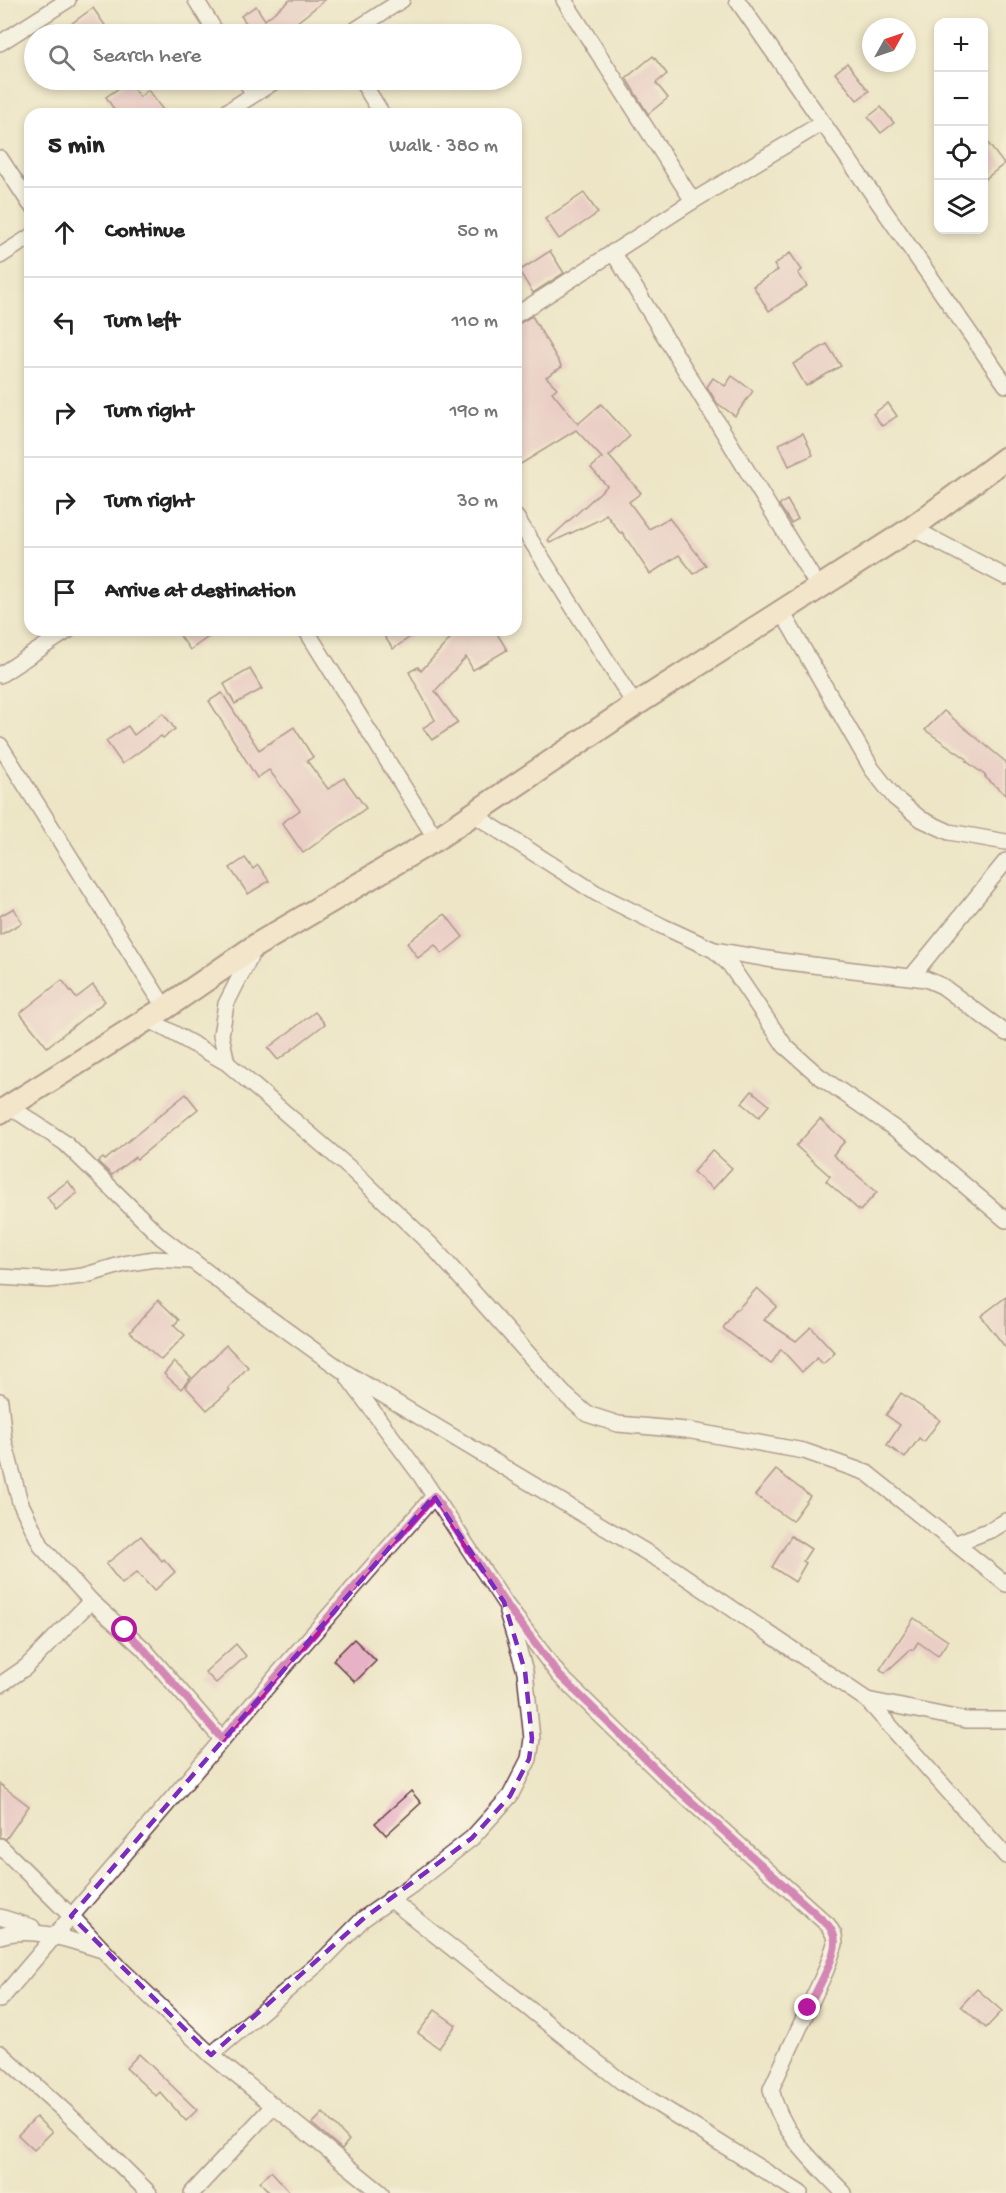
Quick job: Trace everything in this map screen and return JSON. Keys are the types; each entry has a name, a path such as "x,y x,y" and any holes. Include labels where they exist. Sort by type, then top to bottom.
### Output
{"street":[{"path":"30,24 68,0"},
{"path":"196,0 211,24"},
{"path":"365,24 402,0"},
{"path":"564,0 693,201"},
{"path":"737,0 1006,385"},
{"path":"0,43 24,28"},
{"path":"251,90 254,94"},
{"path":"232,108 261,90"},
{"path":"367,90 378,108"},
{"path":"522,311 693,201 822,123"},
{"path":"0,158 24,195"},
{"path":"0,256 24,241"},
{"path":"614,252 819,588"},
{"path":"1006,458 912,528 635,705 436,839 258,944 157,1014 4,1109 65,1143 161,1237 344,1371 671,1567 867,1700 1006,1856"},
{"path":"522,527 635,705"},
{"path":"912,528 1006,577"},
{"path":"782,612 872,769 894,798 921,819 949,832 1006,842"},
{"path":"0,675 60,636"},
{"path":"310,636 436,839"},
{"path":"0,745 157,1014 227,1063 353,1171 433,1247 563,1393 586,1414 618,1424 686,1430 804,1451 867,1473 1006,1584"},
{"path":"473,814 596,893 714,950 780,961 912,976 942,986 1006,1033"},
{"path":"912,976 1006,861"},
{"path":"227,1063 221,1035 226,1004 258,944"},
{"path":"714,950 730,965 785,1046 819,1076 910,1140 1006,1220"},
{"path":"0,1277 48,1280 83,1276 123,1264 154,1258 192,1261"},
{"path":"344,1371 434,1496 504,1602 559,1675 664,1777 828,1925 834,1935 835,1944 826,1970 771,2089 775,2106 792,2138 844,2193"},
{"path":"0,1401 4,1441 20,1502 42,1547 92,1601 143,1648 222,1739"},
{"path":"0,2000 222,1739 434,1496"},
{"path":"957,1543 993,1529 1006,1521"},
{"path":"0,1684 26,1667 92,1601"},
{"path":"211,2055 326,1958 363,1919 472,1838 510,1796 529,1759 532,1738 525,1671 504,1602"},
{"path":"867,1700 966,1720 1006,1719"},
{"path":"0,1846 211,2055 272,2107 381,2193"},
{"path":"390,1899 622,2082 800,2193"},
{"path":"0,1917 103,1950"},
{"path":"0,1936 14,1932 55,1935"},
{"path":"0,2054 82,2127 149,2193"},
{"path":"192,2193 272,2107"}],"highlighted area":[{"path":"434,1496 504,1602 525,1671 532,1739 529,1759 510,1796 472,1838 363,1919 211,2055 71,1916"}],"building":[{"path":"290,0 325,0 295,24 247,24 241,16 256,6 265,20"},
{"path":"93,8 104,24 71,24"},
{"path":"653,56 667,74 656,83 668,98 648,114 626,78"},
{"path":"847,63 869,91 857,100 835,73"},
{"path":"116,90 134,90 140,97 148,90 162,108 113,108 106,97"},
{"path":"881,107 894,123 881,133 868,117"},
{"path":"988,143 1004,164 988,177"},
{"path":"584,193 598,213 559,239 545,219"},
{"path":"550,251 564,273 533,293 522,276 522,269"},
{"path":"790,253 802,270 798,273 807,286 769,311 753,286 778,270 774,265"},
{"path":"532,316 562,367 546,377 557,388 552,392 578,424 601,404 630,436 609,456 641,493 629,502 649,529 669,518 706,565 694,574 679,555 650,574 622,532 620,533 606,514 601,519 550,543 548,540 607,486 591,468 602,458 576,430 522,463 522,322"},
{"path":"827,344 841,366 806,386 793,364"},
{"path":"732,376 753,391 735,416 717,403 707,387 713,378 725,386"},
{"path":"888,403 897,416 882,426 873,414"},
{"path":"803,433 813,455 789,466 779,444"},
{"path":"787,500 798,519 791,523 779,505"},
{"path":"180,636 210,636 190,650"},
{"path":"384,636 411,636 393,649"},
{"path":"453,636 499,636 507,650 473,670 466,657 435,691 458,723 432,740 423,728 435,720 409,672 418,667 421,671"},
{"path":"250,669 262,689 235,704 224,684"},
{"path":"222,693 259,750 294,727 313,757 307,761 328,789 344,778 366,808 303,853 282,823 300,810 269,770 257,778 209,701"},
{"path":"944,711 1006,762 1006,795 966,761 967,759 925,730"},
{"path":"163,713 175,729 163,738 161,736 122,764 106,741 128,726 134,735"},
{"path":"245,858 253,869 258,865 269,881 248,894 230,868"},
{"path":"14,908 22,923 0,935 0,916"},
{"path":"445,914 463,937 442,954 435,945 418,958 407,943"},
{"path":"62,980 76,998 93,985 105,1001 47,1047 20,1013"},
{"path":"315,1012 325,1024 278,1060 268,1048"},
{"path":"752,1091 769,1105 759,1117 742,1103"},
{"path":"186,1094 198,1109 137,1159 135,1157 112,1175 98,1162 103,1158 105,1160"},
{"path":"820,1119 845,1141 833,1155 877,1192 860,1211 826,1181 830,1176 796,1146"},
{"path":"712,1150 732,1168 713,1189 693,1172"},
{"path":"68,1181 77,1193 56,1210 47,1197"},
{"path":"757,1288 777,1306 764,1320 796,1341 811,1327 835,1353 823,1364 817,1358 802,1372 781,1349 771,1364 723,1328 736,1309"},
{"path":"1006,1297 1006,1348 981,1316"},
{"path":"158,1300 179,1320 174,1325 185,1335 161,1360 130,1332"},
{"path":"226,1345 248,1367 228,1388 230,1390 207,1410 185,1386"},
{"path":"174,1362 191,1377 181,1389 164,1374"},
{"path":"901,1393 940,1420 924,1442 919,1438 905,1458 887,1445 900,1425 886,1415"},
{"path":"776,1470 810,1496 792,1521 755,1495"},
{"path":"141,1536 162,1561 164,1559 175,1572 154,1591 137,1572 122,1584 106,1564"},
{"path":"791,1536 811,1549 803,1561 806,1563 795,1582 772,1567"},
{"path":"914,1618 948,1641 938,1656 918,1642 913,1650 911,1649 885,1673 880,1669"},
{"path":"354,1639 376,1661 355,1682 333,1660"},
{"path":"236,1644 246,1656 216,1683 205,1672"},
{"path":"0,1784 29,1806 6,1839 0,1837"},
{"path":"411,1791 421,1803 386,1835 375,1823"},
{"path":"977,1989 1002,2011 986,2028 961,2006"},
{"path":"435,2010 456,2025 439,2048 418,2033"},
{"path":"139,2054 197,2110 186,2121 160,2092 156,2096 126,2068"},
{"path":"323,2113 349,2140 342,2149 312,2124"},
{"path":"36,2117 52,2132 34,2150 18,2135"},
{"path":"271,2171 291,2193 270,2193 260,2182"}],"route":[{"path":"125,1630 222,1739 434,1496 504,1602 559,1675 664,1777 828,1925 834,1935 835,1944 826,1970 808,2008"}]}
